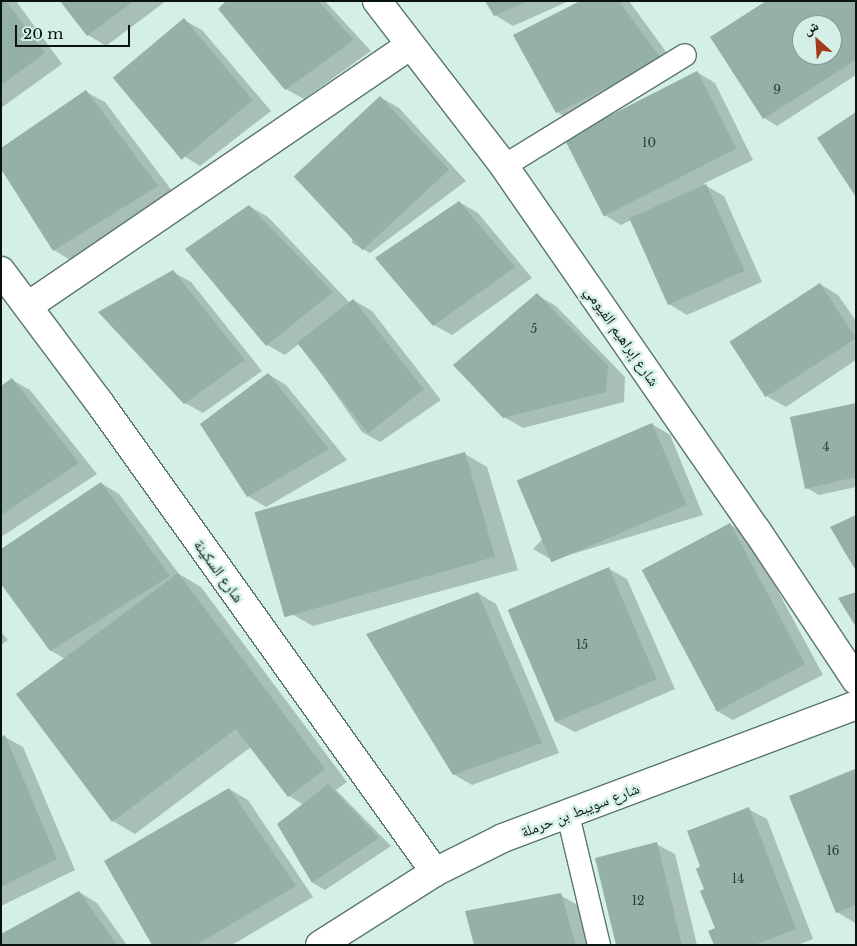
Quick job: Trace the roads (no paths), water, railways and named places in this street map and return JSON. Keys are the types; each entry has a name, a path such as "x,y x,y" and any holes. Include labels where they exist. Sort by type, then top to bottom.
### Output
{"street":[{"name":"شارع إبراهيم الفيومي","path":"377,1 409,46 504,166 757,531 856,680"},
{"path":"28,306 409,46"},
{"name":"شارع السكينة","path":"1,271 435,872"},
{"name":"شارع سويبط بن حرملة","path":"320,945 435,872 503,838 856,705"}],"lane":[{"path":"504,166 685,55"},
{"path":"568,815 598,945"}]}
